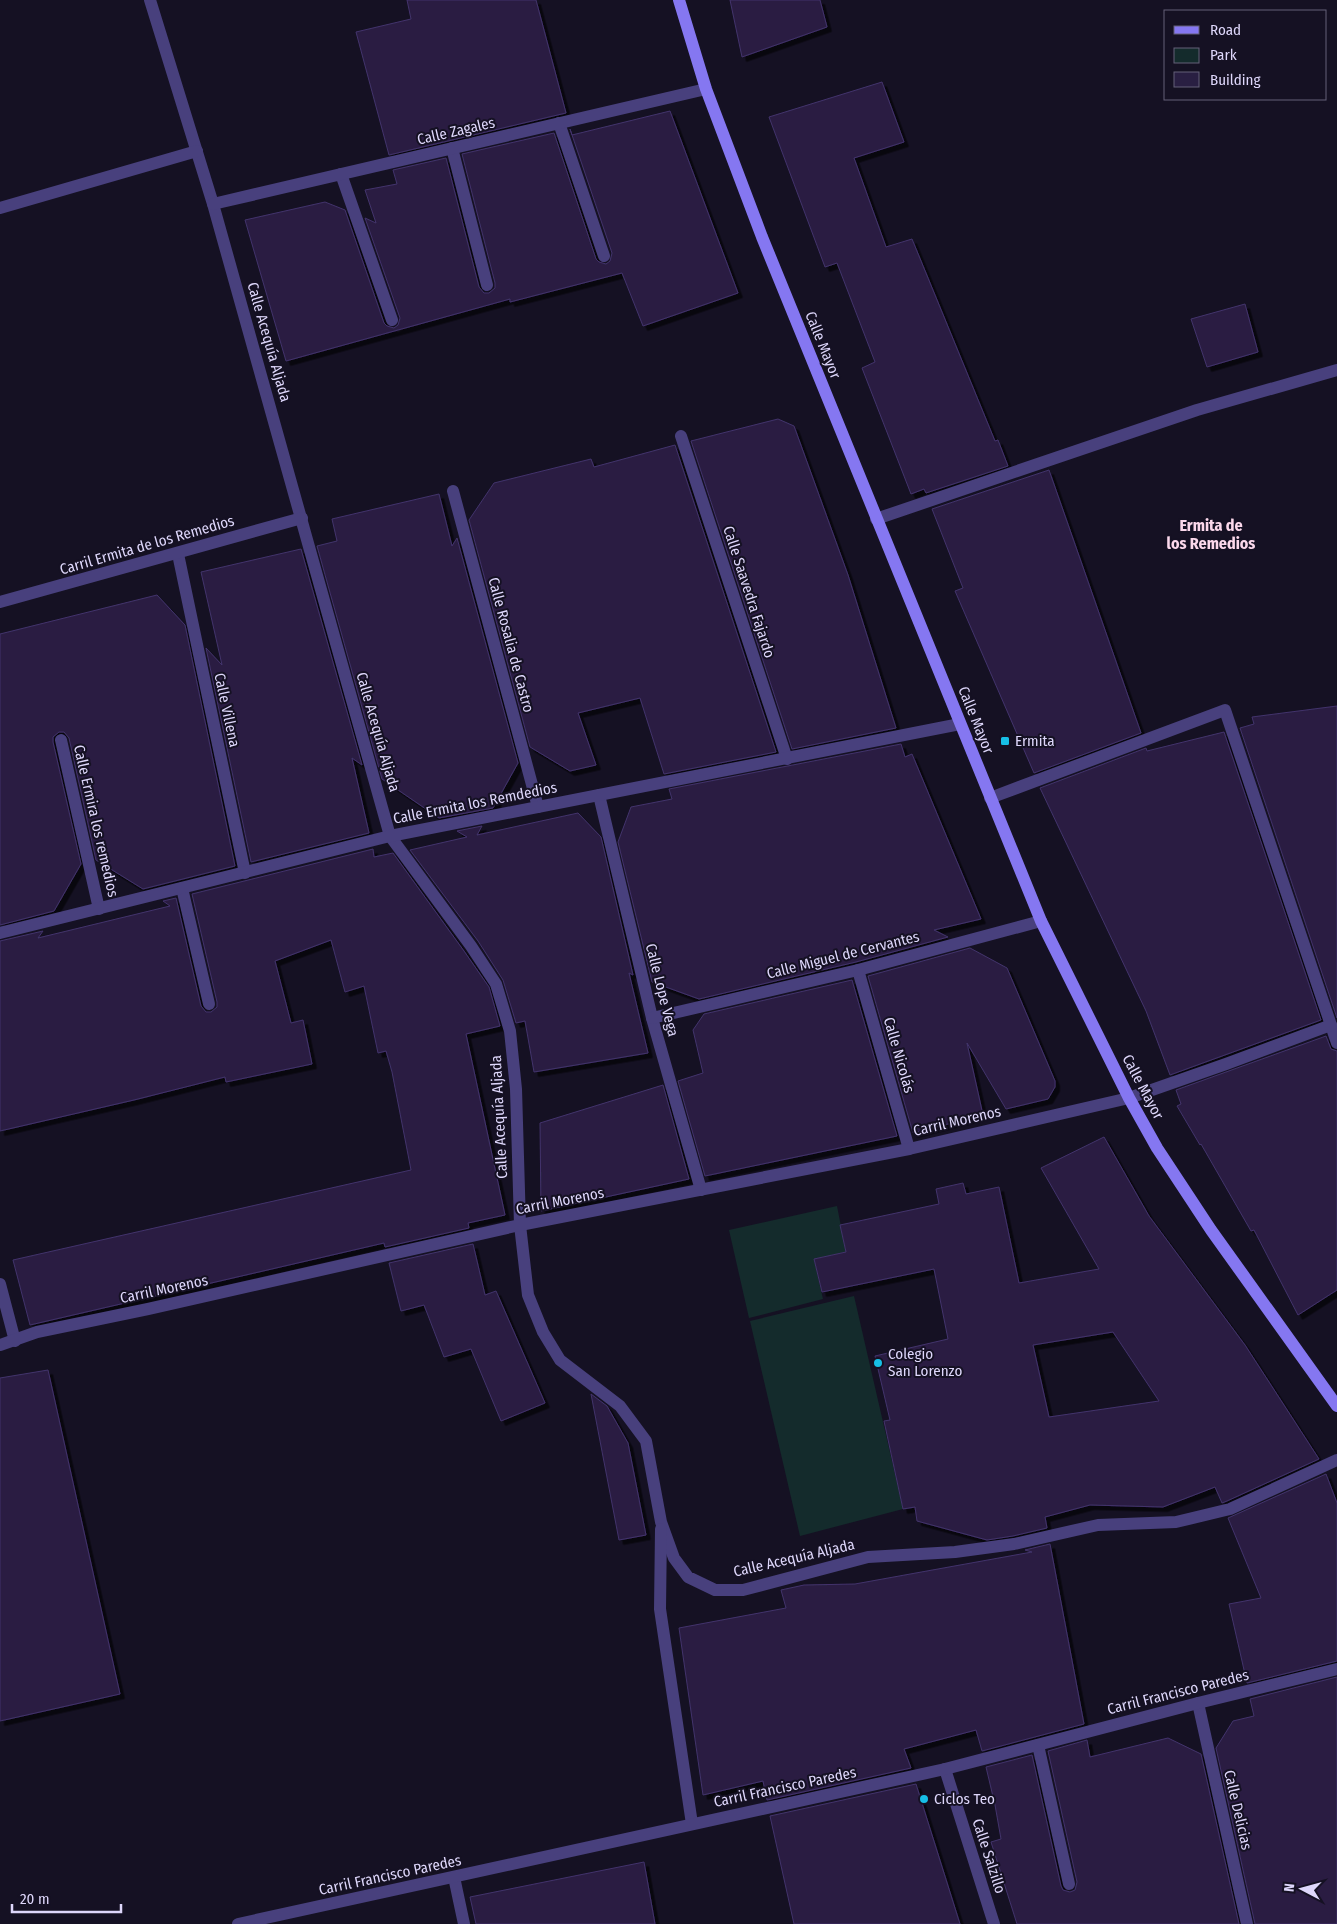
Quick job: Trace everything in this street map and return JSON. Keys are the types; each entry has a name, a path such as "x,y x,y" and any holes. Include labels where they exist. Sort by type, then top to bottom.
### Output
{"main road":[{"name":"Calle Mayor","path":"679,0 706,89 759,228 1041,921 1129,1098 1184,1192 1337,1406"}],"street":[{"name":"Calle Acequía Aljada","path":"150,0 213,204 390,836 471,946 496,984 510,1031 516,1089 520,1225 528,1295 543,1332 560,1360 620,1406 646,1441 660,1522 674,1558 688,1577 715,1590 743,1590 868,1557 955,1552 1014,1544 1098,1525 1176,1522 1230,1509 1337,1460"},
{"name":"Calle Zagales","path":"213,204 706,89"},
{"path":"559,123 604,256"},
{"path":"452,148 487,285"},
{"path":"0,208 196,151"},
{"path":"341,174 392,320"},
{"path":"876,519 1197,410 1337,370"},
{"name":"Calle Saavedra Fajardo","path":"681,436 787,758"},
{"name":"Calle Rosalia de Castro","path":"453,492 538,807"},
{"name":"Carril Ermita de los Remedios","path":"0,602 302,518"},
{"name":"Calle Villena","path":"178,554 245,872"},
{"path":"990,798 1225,710 1337,1043"},
{"name":"Calle Ermita los Remdedios","path":"0,934 390,836 960,724"},
{"name":"Calle Ermira los remedios","path":"61,740 99,909"},
{"name":"Calle Lope Vega","path":"598,795 652,1018 701,1190"},
{"path":"182,888 209,1004"},
{"name":"Calle Miguel de Cervantes","path":"652,1018 858,970 1041,921"},
{"name":"Calle Nicolás","path":"858,970 909,1149"},
{"name":"Carril Morenos","path":"0,1345 37,1332 148,1310 520,1225 909,1149 1129,1098 1331,1025"},
{"path":"0,1284 15,1341"},
{"path":"660,1522 660,1609 692,1824"},
{"name":"Carril Francisco Paredes","path":"238,1924 275,1920 454,1877 945,1769 1337,1669"},
{"name":"Calle Delicias","path":"1198,1703 1247,1924"},
{"path":"1038,1745 1068,1884"},
{"name":"Calle Salzillo","path":"945,1769 994,1924"},
{"path":"454,1877 464,1924"}],"green space":[{"path":"837,1206 846,1252 814,1259 823,1299 749,1318 729,1230"},
{"path":"854,1296 903,1509 800,1536 750,1321"}],"building":[{"path":"407,0 536,0 566,113 389,155 356,32 411,19"},
{"path":"730,0 820,0 827,27 742,57"},
{"path":"882,82 904,142 854,158 886,247 912,239 995,441 998,440 1008,466 926,493 924,489 911,494 862,368 875,362 837,263 825,267 769,117"},
{"path":"670,111 738,293 643,326 622,273 510,302 510,299 286,361 245,220 325,202 345,210 384,323 394,328 398,325 400,318 365,218 376,223 365,190 397,184 393,170 446,158 479,287 484,293 489,293 495,288 495,283 462,154 554,133 596,259 606,264 610,261 612,253 572,135"},
{"path":"1245,304 1258,352 1207,367 1191,319"},
{"path":"778,419 794,426 848,575 896,728 792,749 691,441"},
{"path":"675,445 776,752 664,774 640,698 578,713 596,765 570,771 530,747 469,520 494,483 591,459 594,467"},
{"path":"1049,470 1141,733 1034,773 955,591 963,588 932,509"},
{"path":"439,494 452,546 457,538 518,763 493,808 439,818 382,779 317,546 337,541 332,519"},
{"path":"301,549 362,765 352,758 369,833 251,862 206,648 222,665 201,572"},
{"path":"157,595 185,625 235,866 143,889 96,860 69,738 64,732 59,732 53,737 53,742 81,864 54,911 0,925 0,634"},
{"path":"1337,706 1337,1018 1240,728 1254,724 1252,717"},
{"path":"1224,732 1321,1020 1170,1075 1146,1011 1040,788 1146,748 1147,751"},
{"path":"901,744 905,757 912,754 981,919 934,930 948,937 856,962 699,999 652,982 618,842 631,807 672,799 669,789"},
{"path":"578,813 601,837 633,975 629,973 648,1053 534,1072 525,1021 516,1023 503,980 478,941 410,850 467,837 457,831 482,826 477,835"},
{"path":"373,849 374,857 393,853 489,987 500,1026 466,1034 505,1215 468,1223 469,1228 385,1247 384,1243 30,1325 13,1260 411,1170 392,1072 386,1051 378,1053 364,986 345,992 331,940 275,961 291,1023 303,1020 312,1064 226,1082 225,1077 0,1131 0,941 43,931 38,938 170,906 163,901 176,898 201,1006 206,1012 211,1012 217,1007 217,1002 192,894"},
{"path":"970,948 1007,968 1055,1081 1055,1087 1048,1099 1006,1109 967,1043 983,1115 913,1133 868,976"},
{"path":"852,980 897,1136 705,1176 678,1081 703,1073 693,1030 704,1014"},
{"path":"1326,1036 1331,1049 1337,1051 1337,1290 1298,1315 1254,1230 1251,1231 1177,1106 1181,1104 1176,1090"},
{"path":"663,1085 689,1179 541,1211 540,1123"},
{"path":"1104,1137 1149,1216 1245,1345 1319,1459 1222,1503 1215,1487 1163,1507 1090,1505 1045,1517 1047,1528 987,1540 917,1521 915,1507 903,1509 884,1421 890,1420 875,1356 948,1339 934,1269 822,1292 814,1259 846,1252 840,1225 939,1204 936,1189 963,1183 966,1194 999,1187 1019,1283 1099,1269 1041,1168","holes":["1113,1332 1159,1401 1049,1417 1033,1345"]},
{"path":"473,1244 485,1295 496,1291 545,1403 501,1421 471,1349 444,1357 424,1305 401,1311 389,1263"},
{"path":"48,1370 120,1694 0,1721 0,1378"},
{"path":"591,1394 607,1406 628,1443 646,1535 619,1540"},
{"path":"1326,1474 1337,1503 1337,1661 1247,1683 1229,1604 1261,1598 1228,1518"},
{"path":"1050,1544 1084,1724 982,1751 976,1730 904,1749 911,1768 767,1800 763,1781 703,1795 679,1628 786,1608 781,1590 804,1585 855,1584 1032,1552 1025,1550"},
{"path":"1337,1677 1337,1924 1255,1924 1216,1748 1233,1721 1254,1716 1250,1699"},
{"path":"1168,1738 1201,1754 1239,1924 1017,1924 991,1842 1001,1839 986,1767 1032,1755 1061,1886 1063,1890 1070,1892 1075,1890 1077,1882 1048,1751 1087,1740 1090,1757"},
{"path":"916,1784 960,1924 794,1924 770,1816"},
{"path":"644,1862 655,1924 476,1924 470,1897"}],"place":[{"name":"Ermita","path":"1005,741"},
{"name":"Colegio San Lorenzo","path":"878,1363"},
{"name":"Ciclos Teo","path":"924,1799"}],"district":[{"name":"Ermita de los Remedios","path":"1211,534"}]}
